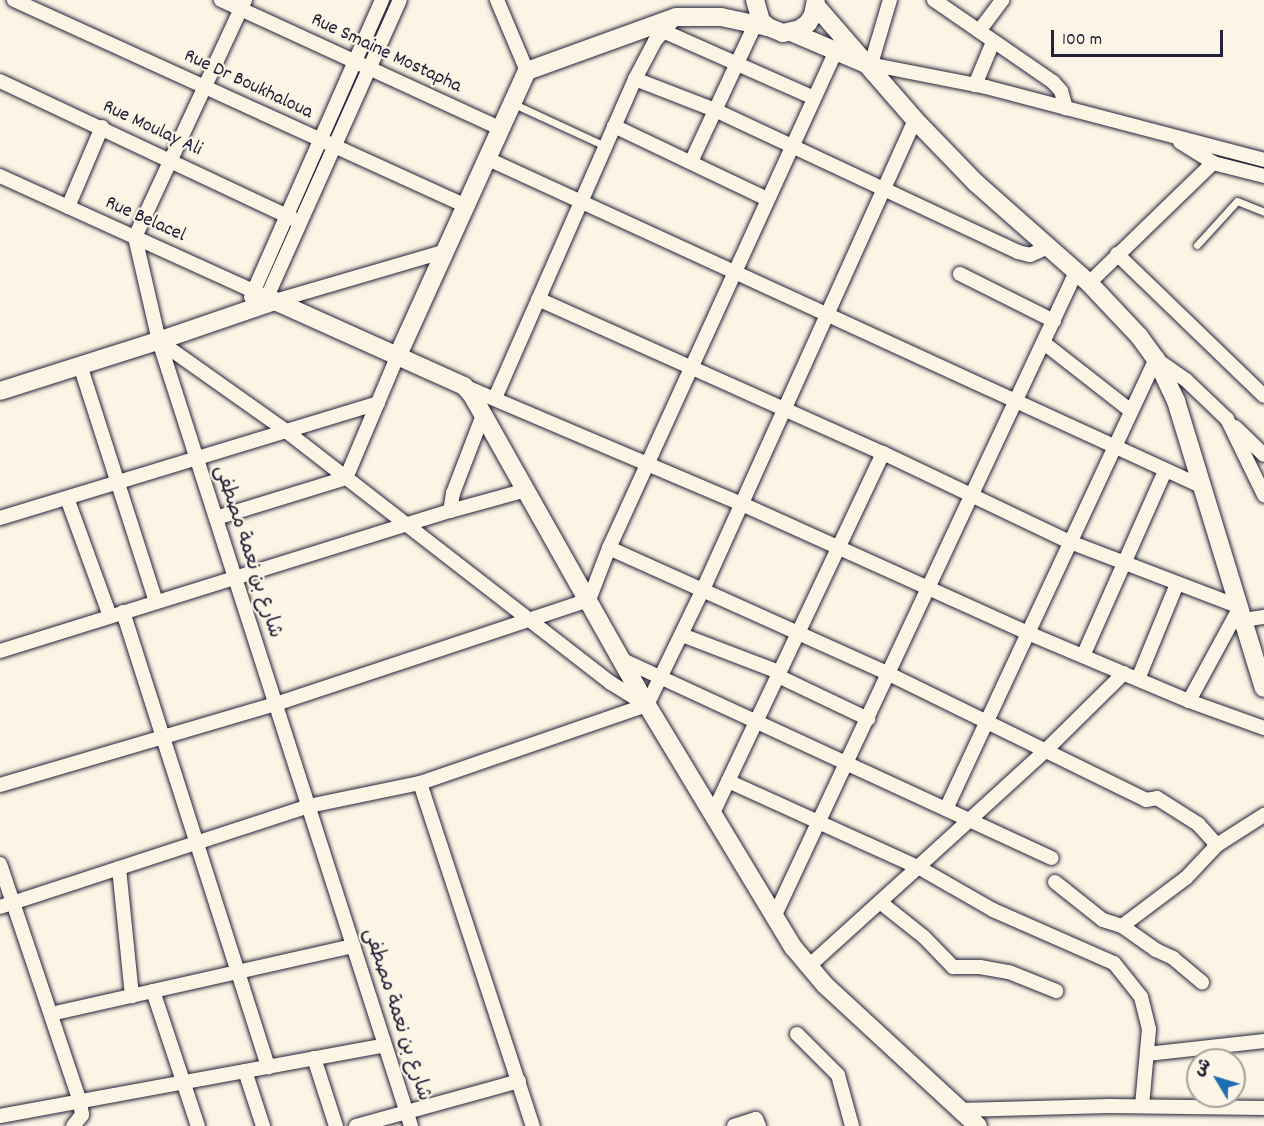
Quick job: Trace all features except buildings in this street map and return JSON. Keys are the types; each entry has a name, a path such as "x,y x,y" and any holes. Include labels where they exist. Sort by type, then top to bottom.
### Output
{"street":[{"name":"Rue Dr Boukhaloua","path":"14,0 465,206"},
{"name":"Rue Smaine Mostapha","path":"221,0 243,5 355,62 502,129"},
{"path":"246,311 382,0"},
{"path":"271,299 300,222 400,0"},
{"path":"216,518 346,478 443,252 514,104 527,71 497,0"},
{"path":"495,398 634,79 663,31 676,17 698,0"},
{"path":"755,0 762,26"},
{"path":"867,63 890,0"},
{"path":"934,0 1058,86 1064,96 1066,108"},
{"path":"979,32 1002,0"},
{"path":"527,71 676,17 721,17 783,33 791,32 808,23 816,3 915,120 976,183 1083,278 1134,330 1156,359 1176,401 1264,687"},
{"path":"135,237 243,5"},
{"path":"691,162 738,62 762,26"},
{"path":"663,31 738,62 814,98"},
{"path":"791,32 835,53 867,63 975,84 1264,160"},
{"path":"975,84 993,42"},
{"path":"589,600 609,548 835,53"},
{"path":"634,79 715,110 1024,254 1037,254 1048,247"},
{"name":"Rue Moulay Ali","path":"0,81 172,159 300,222"},
{"path":"7,904 309,806 420,783 647,705 682,635 829,315 915,120"},
{"path":"614,126 767,199"},
{"path":"68,207 102,127"},
{"path":"1168,134 1213,163 1264,176"},
{"path":"488,159 736,271 1016,403 1202,486"},
{"path":"774,916 848,763 1054,321 1083,278 1117,254 1213,163"},
{"name":"Rue Belacel","path":"0,176 271,299"},
{"name":"شارع بن نعمة مصطفى","path":"135,237 159,341 411,1126"},
{"path":"0,391 159,341 246,311 271,299 443,252"},
{"path":"1117,254 1264,396"},
{"path":"960,274 1054,321"},
{"path":"271,299 464,386 648,462 839,546 1028,633 1189,701 1264,728"},
{"path":"538,299 883,453 1070,542 1177,584 1242,613 1264,617"},
{"path":"159,341 286,431 611,683 647,705"},
{"path":"1044,343 1131,411"},
{"path":"946,809 1156,359"},
{"path":"1156,359 1186,380 1264,454"},
{"path":"80,365 156,602"},
{"path":"464,386 483,415 647,705 793,947 825,986 978,1126"},
{"path":"0,518 378,403"},
{"path":"450,511 453,493 483,415"},
{"path":"1227,419 1264,495"},
{"path":"713,813 883,453"},
{"path":"1083,656 1165,471"},
{"path":"0,651 450,511 526,490"},
{"path":"67,498 116,614 162,736 268,1067"},
{"path":"609,548 889,674 1146,800 1157,798 1198,824 1217,845"},
{"path":"1138,679 1177,584"},
{"path":"0,785 276,704 589,600"},
{"path":"1189,701 1242,613"},
{"path":"682,635 779,674 868,719"},
{"path":"623,660 1051,858"},
{"path":"809,966 1046,751 1124,674"},
{"path":"728,781 918,867 993,910 1114,963 1141,997 1149,1029 1142,1106"},
{"path":"420,783 533,1126"},
{"path":"1122,926 1186,878 1217,845 1264,815"},
{"path":"0,864 7,904 51,1014 81,1117"},
{"path":"119,868 132,996"},
{"path":"1054,882 1103,920 1122,926 1156,950 1173,958 1202,982"},
{"path":"880,902 924,937 953,967 981,967 1009,972 1056,991"},
{"path":"51,1014 353,946"},
{"path":"153,991 198,1126"},
{"path":"797,1034 838,1075 852,1126"},
{"path":"1147,1054 1264,1041"},
{"path":"0,1116 81,1117 184,1083 385,1045"},
{"path":"315,1059 336,1126"},
{"path":"245,1071 263,1126"},
{"path":"356,1126 519,1081"},
{"path":"960,1110 1142,1106 1264,1108"},
{"path":"734,1126 756,1119 759,1126"}],"lane":[{"path":"514,104 605,146"},
{"path":"1197,245 1237,201 1264,212"}]}
